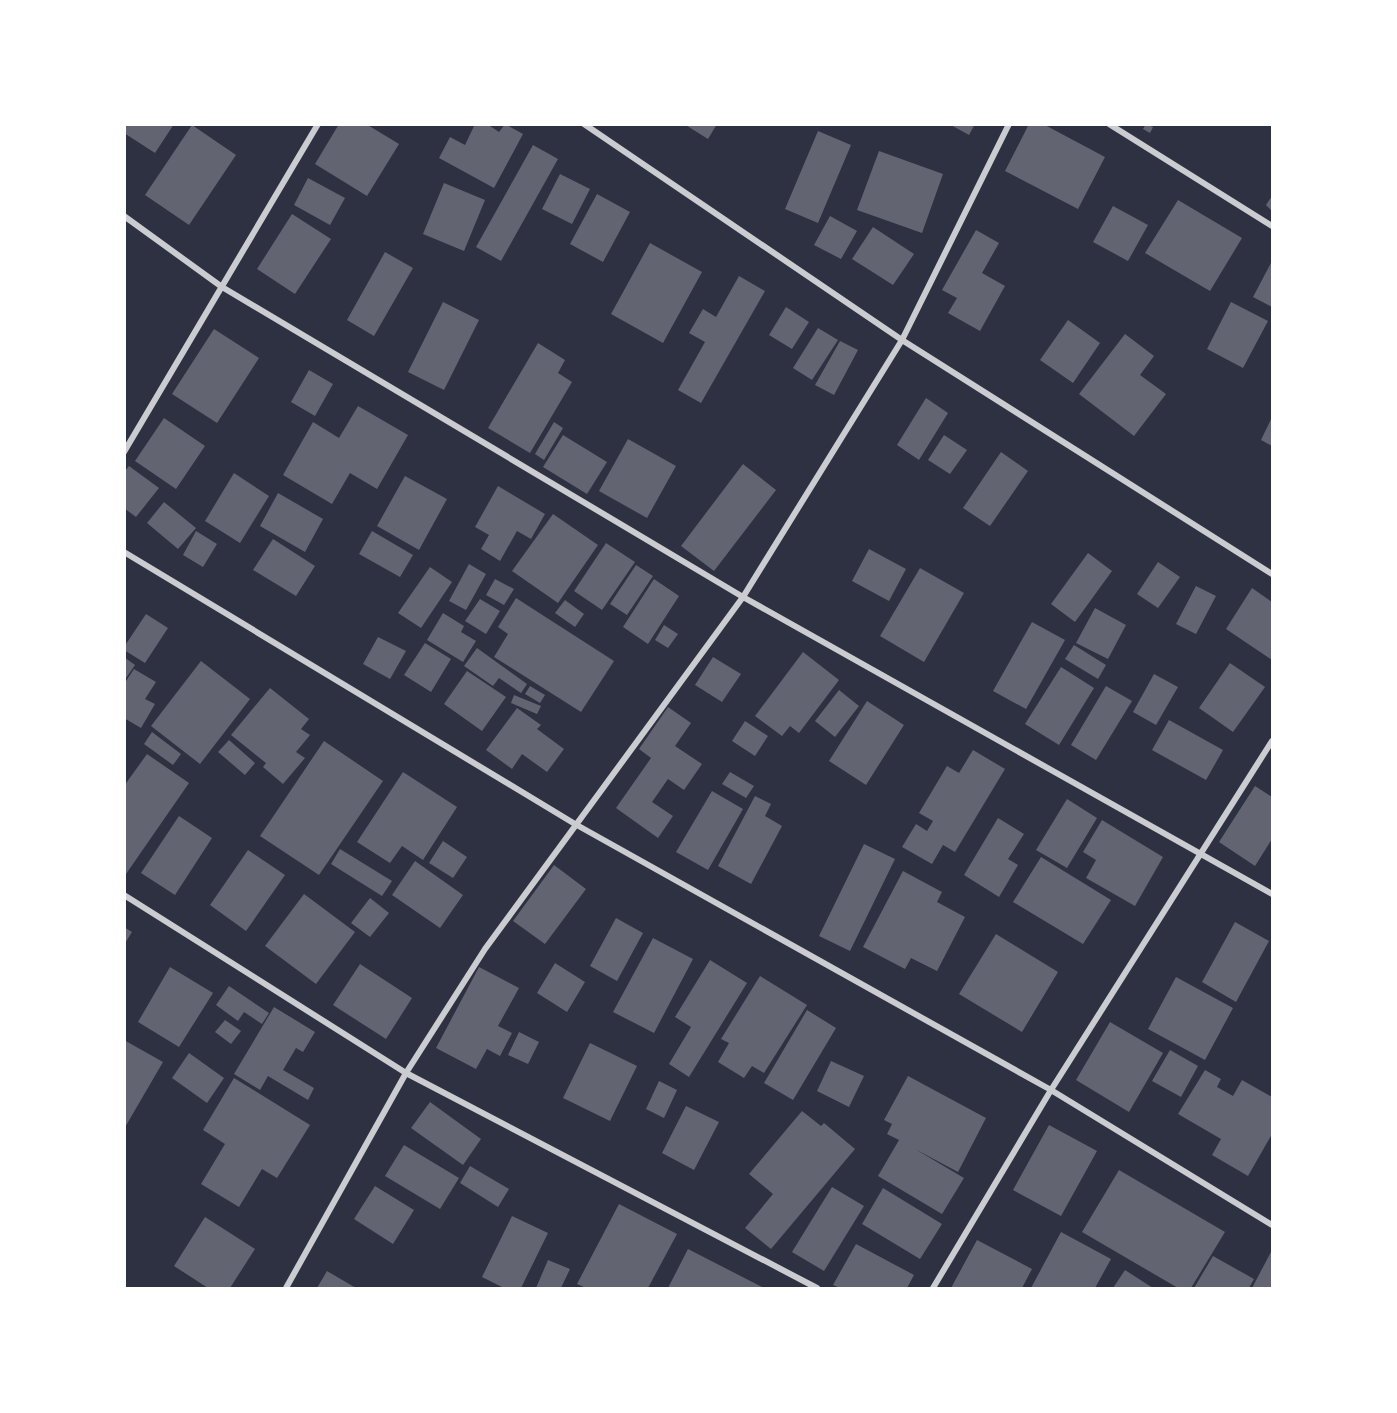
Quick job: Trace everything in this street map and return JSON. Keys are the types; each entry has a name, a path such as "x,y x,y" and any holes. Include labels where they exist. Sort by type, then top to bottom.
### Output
{"street":[{"path":"124,452 318,124"},
{"path":"585,124 902,340 1272,574"},
{"path":"286,1288 406,1073 485,949 743,597 902,340 1009,124"},
{"path":"1109,124 1272,226"},
{"path":"124,216 222,287 743,597 1272,894"},
{"path":"124,552 575,824 1051,1090 1272,1225"},
{"path":"933,1288 1051,1090 1203,855 1272,741"},
{"path":"124,895 406,1073 817,1288"}],"building":[{"path":"124,124 174,124 155,153 124,133"},
{"path":"339,124 366,124 399,144 367,196 315,164"},
{"path":"475,124 487,124 499,132 505,124 523,134 494,188 439,158 450,137 465,145"},
{"path":"684,124 717,124 708,139"},
{"path":"949,124 975,124 969,135"},
{"path":"1029,124 1043,124 1105,157 1078,209 1005,171"},
{"path":"1146,124 1153,127 1150,133 1143,129"},
{"path":"192,125 236,155 189,225 145,195"},
{"path":"818,131 851,145 818,223 785,209"},
{"path":"533,145 558,159 501,261 476,247"},
{"path":"879,151 943,174 922,233 857,210"},
{"path":"560,174 590,189 572,224 542,209"},
{"path":"308,178 345,198 330,225 294,205"},
{"path":"444,183 485,200 464,251 423,234"},
{"path":"597,194 630,212 603,262 570,244"},
{"path":"1272,196 1272,211 1266,205"},
{"path":"1178,200 1242,238 1210,291 1145,253"},
{"path":"1113,206 1148,225 1128,261 1093,242"},
{"path":"292,214 331,239 295,294 257,269"},
{"path":"830,216 857,231 841,259 814,245"},
{"path":"873,227 914,254 893,285 852,259"},
{"path":"976,230 999,243 982,273 1005,286 980,331 948,313 957,298 942,290"},
{"path":"650,243 702,272 663,343 611,314"},
{"path":"385,252 413,268 374,336 347,320"},
{"path":"1272,261 1272,307 1253,297"},
{"path":"739,276 765,291 701,403 678,390 705,342 689,333 703,309 716,317"},
{"path":"443,302 479,320 444,390 408,372"},
{"path":"1231,302 1268,321 1243,368 1207,349"},
{"path":"786,307 809,322 792,349 769,335"},
{"path":"1068,320 1100,343 1073,383 1040,360"},
{"path":"818,328 838,340 812,380 793,368"},
{"path":"214,329 259,358 217,423 172,394"},
{"path":"1125,334 1154,356 1140,375 1166,394 1134,436 1079,394"},
{"path":"840,341 858,350 834,395 815,385"},
{"path":"538,343 565,360 558,373 572,382 530,453 488,428"},
{"path":"309,370 333,384 315,416 291,402"},
{"path":"926,398 948,413 919,460 897,445"},
{"path":"358,406 408,435 377,489 350,473 332,504 283,475 313,422 339,438"},
{"path":"1272,417 1272,446 1261,440"},
{"path":"164,418 205,446 176,489 135,461"},
{"path":"554,422 563,428 544,460 535,454"},
{"path":"563,435 607,462 587,494 543,467"},
{"path":"944,435 967,450 950,474 928,460"},
{"path":"628,439 676,466 647,518 599,491"},
{"path":"1001,452 1028,471 990,526 963,508"},
{"path":"743,464 776,490 714,571 681,546"},
{"path":"129,466 159,488 136,517 124,508 124,472"},
{"path":"234,473 269,496 240,543 205,521"},
{"path":"405,476 447,499 419,550 377,526"},
{"path":"498,486 545,514 531,539 517,531 500,561 481,549 489,535 475,527"},
{"path":"278,493 323,519 305,552 260,526"},
{"path":"164,502 196,528 178,549 147,523"},
{"path":"553,514 598,545 558,603 512,571"},
{"path":"196,531 217,544 203,567 183,555"},
{"path":"372,531 413,555 400,577 359,554"},
{"path":"273,539 315,566 296,596 253,570"},
{"path":"606,543 635,562 602,610 574,591"},
{"path":"869,549 906,569 889,601 852,581"},
{"path":"1088,553 1112,571 1075,622 1051,604"},
{"path":"1158,562 1180,577 1158,608 1137,594"},
{"path":"469,564 486,574 466,610 449,601"},
{"path":"636,565 653,576 627,615 610,604"},
{"path":"430,567 452,582 421,628 398,613"},
{"path":"920,568 964,593 924,662 880,636"},
{"path":"495,579 514,589 504,605 486,595"},
{"path":"654,579 679,596 648,644 623,627"},
{"path":"1196,586 1216,596 1196,634 1176,624"},
{"path":"1252,588 1272,602 1272,660 1226,629"},
{"path":"516,598 614,661 581,712 494,657 508,634 498,627"},
{"path":"480,599 500,611 486,634 465,621"},
{"path":"565,600 584,614 575,627 555,613"},
{"path":"1095,608 1126,625 1108,659 1076,643"},
{"path":"443,613 464,626 461,632 476,641 463,662 427,640"},
{"path":"146,614 168,628 145,663 124,650 124,647"},
{"path":"1032,622 1065,640 1026,709 993,691"},
{"path":"664,625 678,634 668,648 655,640"},
{"path":"378,637 406,651 390,679 363,664"},
{"path":"425,643 451,659 431,692 404,675"},
{"path":"1074,645 1106,665 1098,679 1065,659"},
{"path":"477,648 527,684 521,693 499,678 493,686 464,666"},
{"path":"803,652 839,680 799,733 790,726 782,736 755,716"},
{"path":"124,657 135,665 124,681"},
{"path":"713,657 741,674 722,702 695,685"},
{"path":"201,661 250,699 200,764 151,726"},
{"path":"1230,663 1265,687 1233,732 1199,708"},
{"path":"1061,667 1094,688 1059,745 1025,724"},
{"path":"134,669 156,682 145,699 155,704 141,728 124,718 124,684"},
{"path":"467,671 506,697 482,731 444,704"},
{"path":"1154,674 1178,687 1156,725 1133,712"},
{"path":"530,686 545,695 540,703 525,694"},
{"path":"1106,686 1132,701 1096,760 1071,745"},
{"path":"270,688 309,719 301,729 310,735 296,752 305,758 283,784 263,767 266,763 231,735"},
{"path":"839,690 859,706 835,737 815,721"},
{"path":"514,695 541,706 537,714 511,703"},
{"path":"867,701 904,725 866,785 829,761"},
{"path":"668,707 691,723 675,746 702,764 684,790 668,779 652,802 673,816 658,838 616,808 651,758 639,749"},
{"path":"517,708 541,725 537,729 564,749 547,772 522,754 512,769 486,750"},
{"path":"1169,720 1223,750 1206,780 1152,750"},
{"path":"745,721 768,736 755,756 732,741"},
{"path":"152,732 181,754 173,765 144,744"},
{"path":"229,740 255,763 245,775 218,752"},
{"path":"324,741 383,781 319,875 260,836"},
{"path":"973,750 1005,769 955,852 943,845 932,864 902,847 916,824 927,831 933,821 919,813 947,766 959,773"},
{"path":"147,754 189,783 126,874 124,786"},
{"path":"403,772 457,807 423,860 402,846 390,863 357,842"},
{"path":"730,772 754,786 746,798 722,784"},
{"path":"1255,786 1272,797 1272,839 1255,866 1219,842"},
{"path":"712,791 743,809 708,870 676,852"},
{"path":"755,796 771,804 765,816 782,826 751,884 718,866"},
{"path":"1067,799 1097,818 1067,868 1036,850"},
{"path":"179,816 212,838 175,895 141,873"},
{"path":"998,818 1024,834 1008,859 1018,865 999,897 964,875"},
{"path":"1102,820 1163,857 1135,906 1086,878 1096,860 1083,852"},
{"path":"443,841 467,857 453,878 429,863"},
{"path":"864,844 895,859 850,951 819,936"},
{"path":"340,849 392,881 382,896 331,864"},
{"path":"248,850 285,875 246,931 210,905"},
{"path":"1041,857 1111,900 1083,944 1013,902"},
{"path":"415,861 463,895 440,928 392,895"},
{"path":"554,865 586,889 545,944 513,921"},
{"path":"903,871 942,892 937,902 965,917 937,971 911,958 905,969 863,947"},
{"path":"304,894 355,932 316,984 265,946"},
{"path":"370,898 389,913 370,937 351,923"},
{"path":"616,918 643,933 617,981 590,966"},
{"path":"1235,922 1269,941 1236,1002 1202,982"},
{"path":"124,927 132,932 124,945"},
{"path":"996,934 1058,972 1022,1032 959,994"},
{"path":"653,938 693,959 654,1033 613,1012"},
{"path":"710,960 747,983 689,1077 669,1064 691,1027 675,1017"},
{"path":"555,963 585,982 567,1012 537,993"},
{"path":"360,964 412,998 386,1039 333,1005"},
{"path":"170,967 213,993 179,1047 138,1022"},
{"path":"479,967 519,988 498,1026 512,1033 500,1056 487,1049 476,1069 436,1048"},
{"path":"760,976 807,1005 764,1073 752,1066 744,1078 718,1062 729,1043 721,1039"},
{"path":"1176,977 1233,1008 1205,1060 1148,1029"},
{"path":"229,986 269,1013 262,1024 244,1012 238,1021 216,1005"},
{"path":"274,1007 315,1032 303,1052 296,1048 283,1070 314,1088 308,1100 268,1076 260,1090 234,1074"},
{"path":"807,1010 836,1028 793,1100 764,1083"},
{"path":"225,1020 241,1031 231,1044 215,1032"},
{"path":"1110,1022 1163,1053 1129,1112 1076,1080"},
{"path":"519,1032 539,1042 528,1064 508,1055"},
{"path":"124,1040 163,1062 124,1129"},
{"path":"590,1043 637,1066 610,1121 563,1098"},
{"path":"1170,1050 1198,1066 1181,1097 1152,1081"},
{"path":"189,1053 224,1078 207,1103 172,1078"},
{"path":"831,1061 864,1076 849,1107 817,1091"},
{"path":"1205,1070 1221,1079 1217,1087 1233,1096 1242,1080 1272,1097 1272,1134 1248,1176 1212,1155 1221,1139 1178,1114"},
{"path":"908,1076 986,1118 958,1172 915,1149 964,1178 942,1214 878,1176 899,1140 887,1134 892,1124 884,1120"},
{"path":"234,1078 310,1125 277,1178 262,1169 239,1207 201,1184 225,1144 203,1130"},
{"path":"659,1081 677,1090 664,1118 646,1109"},
{"path":"430,1102 481,1139 463,1165 411,1128"},
{"path":"686,1106 719,1122 694,1170 662,1153"},
{"path":"802,1111 821,1126 824,1123 855,1149 771,1249 745,1228 773,1194 749,1174"},
{"path":"1049,1125 1097,1151 1061,1216 1013,1190"},
{"path":"404,1145 459,1178 440,1209 385,1176"},
{"path":"470,1166 509,1189 498,1207 460,1183"},
{"path":"1119,1170 1225,1232 1191,1288 1178,1288 1082,1232"},
{"path":"375,1186 414,1210 393,1244 354,1219"},
{"path":"832,1187 864,1206 824,1271 792,1252"},
{"path":"883,1188 942,1224 920,1259 862,1224"},
{"path":"619,1204 677,1234 648,1288 586,1288 577,1284"},
{"path":"512,1216 548,1233 521,1288 504,1288 482,1277"},
{"path":"205,1217 255,1249 230,1288 208,1288 174,1266"},
{"path":"1061,1232 1111,1259 1095,1288 1031,1288"},
{"path":"977,1240 1032,1269 1022,1288 951,1288"},
{"path":"856,1244 914,1275 907,1288 840,1288 833,1285"},
{"path":"688,1249 764,1288 668,1288"},
{"path":"1272,1250 1272,1288 1252,1288"},
{"path":"1213,1256 1254,1279 1249,1288 1194,1288"},
{"path":"548,1260 570,1269 561,1288 536,1288"},
{"path":"1125,1270 1153,1288 1113,1288"},
{"path":"327,1271 356,1288 317,1288"}]}
